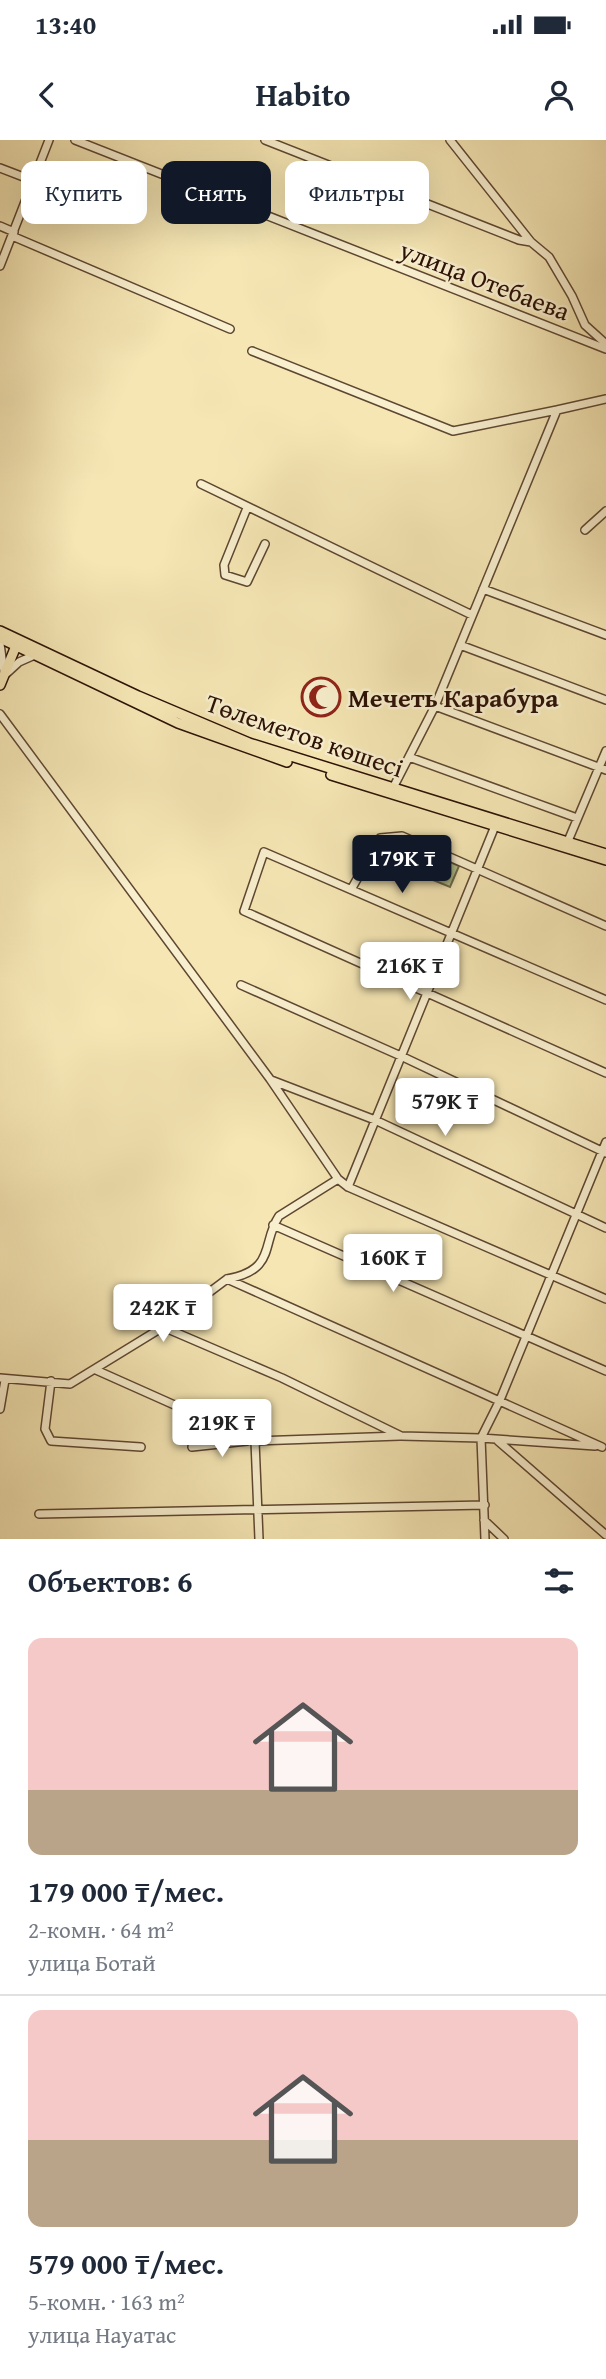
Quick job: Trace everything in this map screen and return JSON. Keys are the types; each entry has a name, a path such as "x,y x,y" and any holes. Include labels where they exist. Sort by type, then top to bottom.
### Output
{"main road":[{"name":"Төлеметов көшесі","path":"0,631 208,727 606,860"},
{"name":"Төлеметов көшесі","path":"0,638 18,641 37,654 178,723 247,749 495,826 568,841 606,854"},
{"path":"2,681 18,641"}],"street":[{"path":"41,161 49,140"},
{"name":"улица Отебаева","path":"75,140 606,349"},
{"path":"265,140 519,240 531,242"},
{"path":"450,140 531,242 549,257 585,325 606,344"},
{"path":"0,168 21,176"},
{"path":"0,266 21,214"},
{"path":"0,226 230,329"},
{"path":"252,351 453,431 606,399"},
{"path":"393,788 435,706 557,410"},
{"path":"201,484 472,615"},
{"path":"247,508 224,565 225,575 247,582 265,544"},
{"path":"585,530 606,511"},
{"path":"483,589 606,635"},
{"path":"0,644 2,681"},
{"path":"460,645 606,700"},
{"path":"2,681 19,662 37,654"},
{"path":"435,706 603,769"},
{"path":"0,714 270,1079 338,1179 348,1186 606,1299"},
{"path":"568,841 603,769 606,751"},
{"path":"409,757 577,818"},
{"path":"348,1186 403,1057 495,826"},
{"path":"352,888 380,838 402,836 606,926"},
{"path":"606,1000 264,852 244,911 606,1073"},
{"path":"241,985 403,1057 604,1152"},
{"path":"270,1079 375,1120 606,1228"},
{"path":"485,1539 481,1438 552,1277 606,1142"},
{"path":"0,1409 3,1379 70,1384 163,1327 227,1279 236,1277 263,1260 268,1252 273,1225 288,1209 338,1179"},
{"path":"273,1225 606,1371"},
{"path":"227,1279 604,1448"},
{"path":"163,1327 282,1378 401,1436"},
{"path":"96,1370 252,1441"},
{"path":"51,1381 45,1429 51,1441 141,1447"},
{"path":"192,1447 252,1441 401,1436 481,1438 604,1448"},
{"path":"497,1440 606,1535"},
{"path":"252,1441 259,1539"},
{"path":"39,1514 485,1505"},
{"path":"484,1520 504,1539"}],"green space":[{"path":"421,849 459,866 450,887 411,871"}],"place":[{"name":"Мечеть Карабура","path":"321,697"}]}
